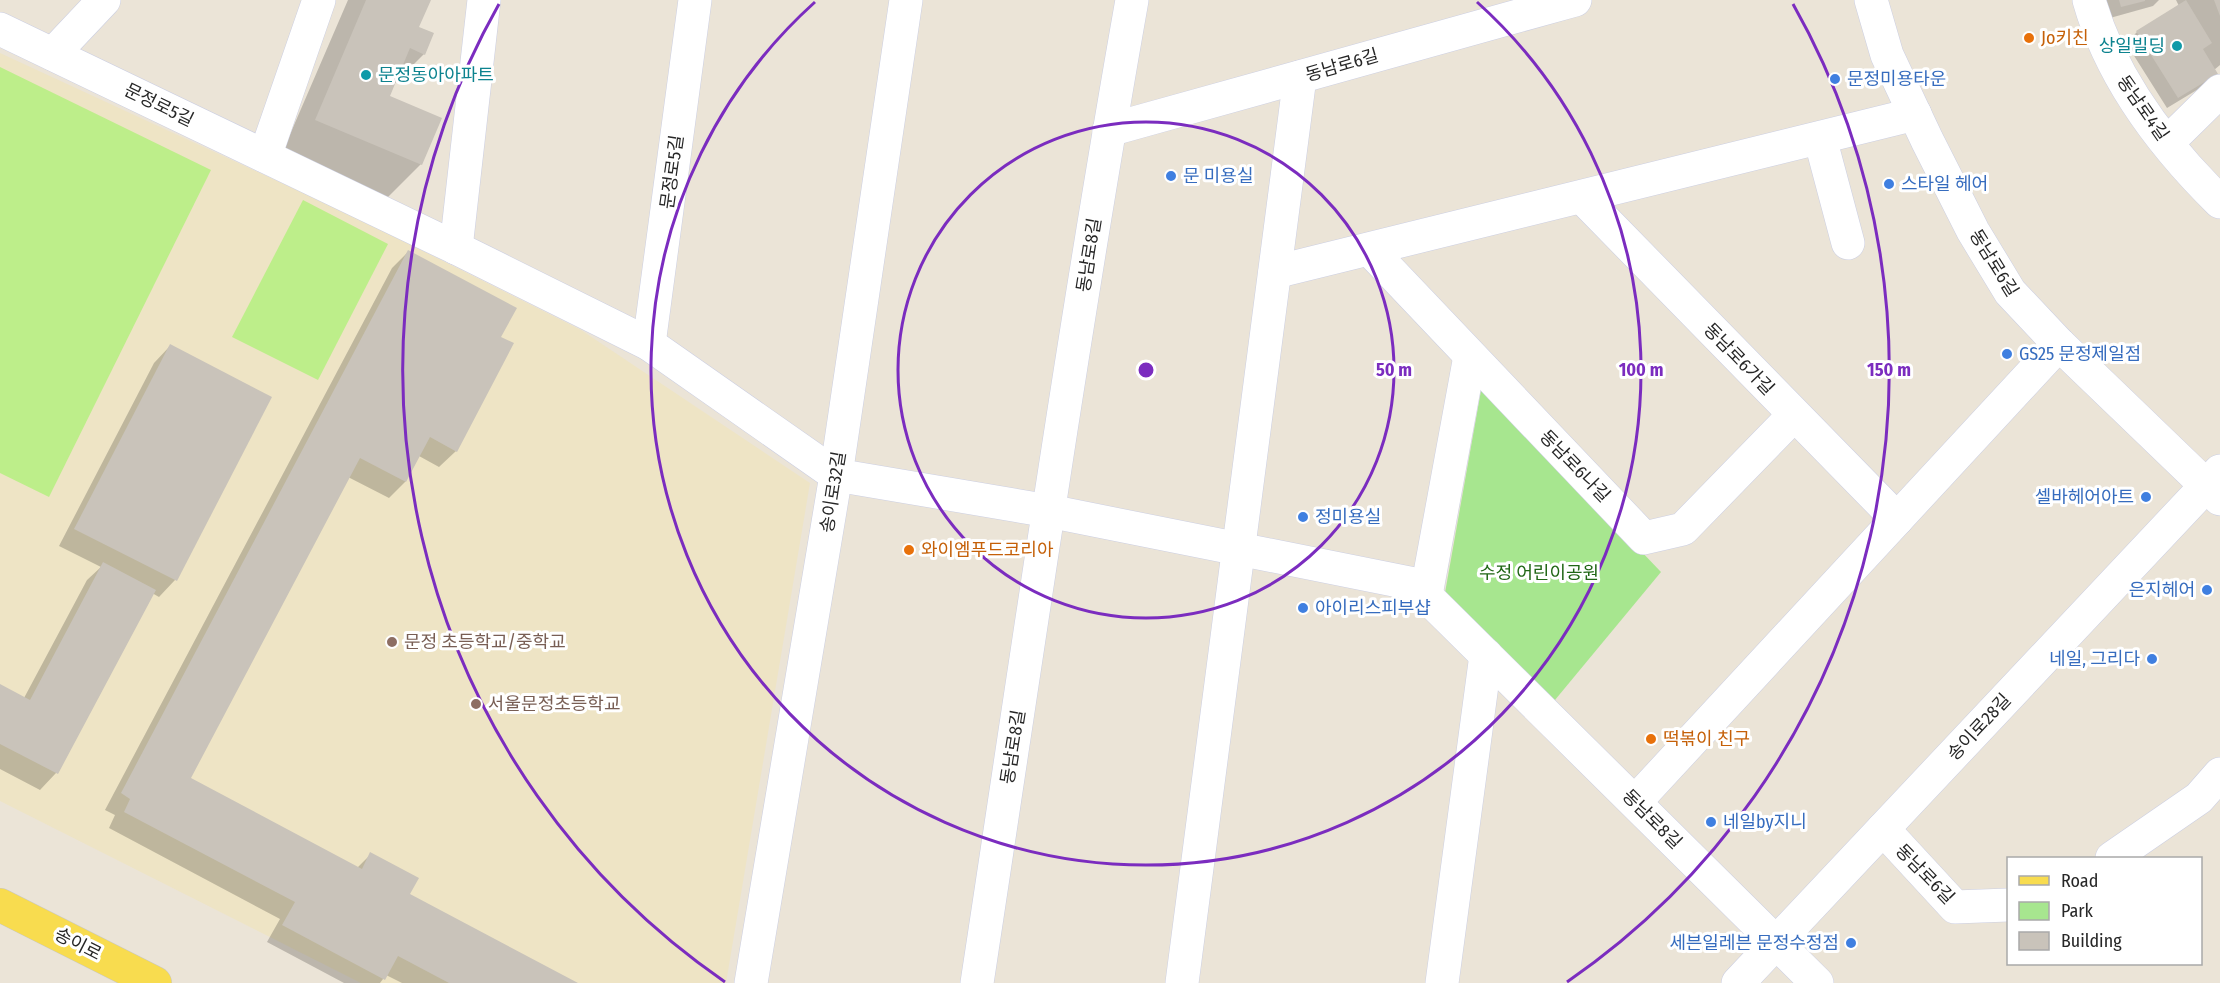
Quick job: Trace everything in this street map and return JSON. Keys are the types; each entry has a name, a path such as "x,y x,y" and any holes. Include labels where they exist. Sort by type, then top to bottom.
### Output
{"main road":[{"name":"송이로","path":"0,905 155,983"}],"street":[{"path":"53,54 104,0"},
{"path":"265,156 320,0"},
{"path":"456,248 484,0"},
{"name":"문정로5길","path":"649,344 695,0"},
{"name":"송이로32길","path":"751,983 836,475 906,0"},
{"name":"동남로8길","path":"977,983 1109,130 1132,0"},
{"name":"동남로6길","path":"1109,130 1575,0"},
{"name":"동남로6길","path":"1871,0 1887,55 1915,114 1973,231 2010,292 2059,344 2216,485"},
{"name":"동남로4길","path":"2089,0 2118,73 2167,143 2220,202"},
{"name":"문정로5길","path":"0,29 456,248 649,344 836,475"},
{"path":"1182,983 1300,77"},
{"path":"2167,143 2220,91"},
{"path":"1275,272 1915,114"},
{"path":"1820,138 1848,243"},
{"name":"동남로6가길","path":"1582,197 1897,519"},
{"name":"동남로6나길","path":"1370,250 1644,538 1683,529 1794,415"},
{"path":"1635,802 2059,344"},
{"path":"1426,595 1470,356"},
{"name":"동남로8길","path":"836,475 1049,511 1414,584 1816,983"},
{"name":"송이로28길","path":"1738,983 1883,829 2216,485"},
{"path":"1442,983 1486,655"},
{"path":"2113,857 2199,798 2220,774"},
{"name":"동남로6길","path":"1883,829 1955,907 2007,905"}],"shaded area":[{"name":"문정 초등학교/중학교","path":"0,53 351,215 581,330 810,483 726,983 361,983 0,801"}],"green space":[{"path":"0,67 211,170 49,497 0,473"},
{"path":"303,200 388,244 318,380 232,337"},
{"name":"수정 어린이공원","path":"1482,385 1661,572 1550,706 1443,604"}],"building":[{"name":"문정동아아파트","path":"366,0 431,0 419,27 434,33 425,55 410,48 390,96 442,118 422,165 315,120"},
{"path":"2119,0 2145,0 2145,1 2121,7"},
{"name":"상일빌딩","path":"2186,0 2212,43 2203,49 2218,74 2178,98 2136,31"},
{"path":"2214,0 2220,0 2220,16"},
{"path":"408,250 517,308 501,337 514,343 457,452 430,437 406,482 360,458 191,778 362,869 370,852 419,878 410,894 578,983 449,983 398,956 385,980 282,925 295,902 124,812 130,799 121,793"},
{"path":"170,344 272,397 177,581 74,529"},
{"path":"103,562 156,590 58,774 0,744 0,684 30,700"}],"place":[{"name":"Jo키친","path":"2029,38"},
{"name":"상일빌딩","path":"2177,46"},
{"name":"문정동아아파트","path":"366,75"},
{"name":"문정미용타운","path":"1835,79"},
{"name":"문 미용실","path":"1171,176"},
{"name":"스타일 헤어","path":"1889,184"},
{"name":"GS25 문정제일점","path":"2007,354"},
{"name":"셀바헤어아트","path":"2146,497"},
{"name":"정미용실","path":"1303,517"},
{"name":"와이엠푸드코리아","path":"909,550"},
{"name":"은지헤어","path":"2207,590"},
{"name":"아이리스피부샵","path":"1303,608"},
{"name":"문정 초등학교/중학교","path":"392,642"},
{"name":"네일, 그리다","path":"2152,659"},
{"name":"서울문정초등학교","path":"476,704"},
{"name":"떡볶이 친구","path":"1651,739"},
{"name":"네일by지니","path":"1711,822"},
{"name":"세븐일레븐 문정수정점","path":"1851,943"}]}
